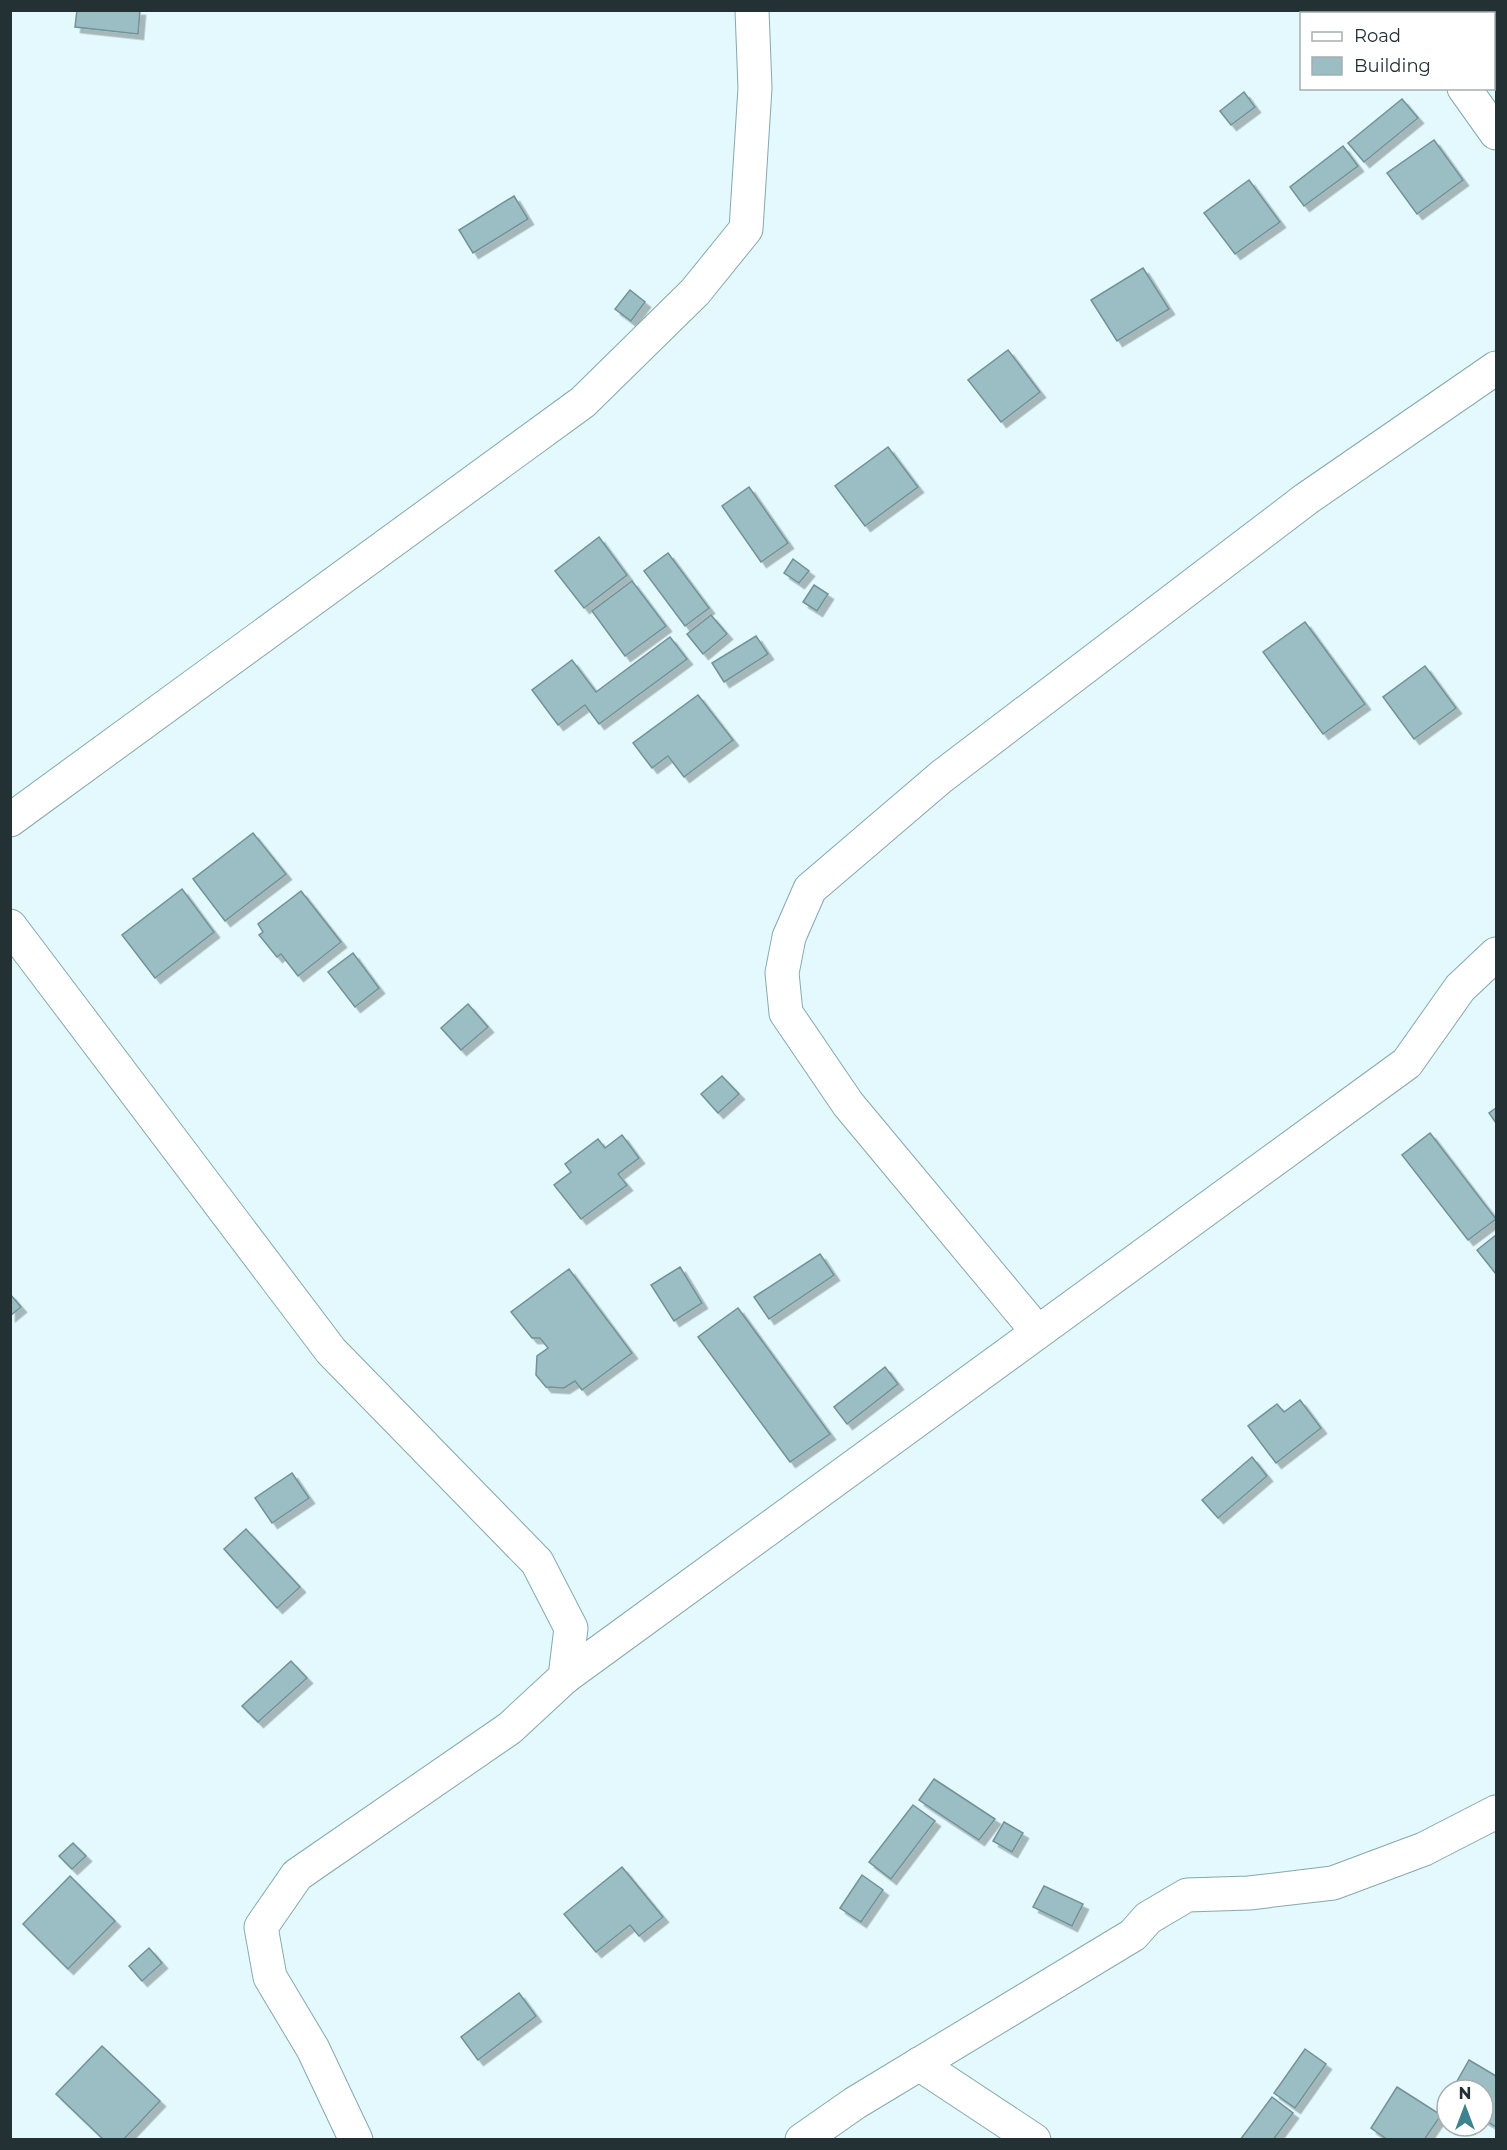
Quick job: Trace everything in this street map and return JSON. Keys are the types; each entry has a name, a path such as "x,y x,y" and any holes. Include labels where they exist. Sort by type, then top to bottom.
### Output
{"street":[{"path":"10,820 584,402 695,292 746,229 755,88 752,10"},
{"path":"1465,90 1497,133"},
{"path":"1036,1331 848,1104 786,1013 782,973 789,937 810,889 942,777 1306,499 1497,368"},
{"path":"10,926 331,1351 537,1562 571,1628 565,1677"},
{"path":"356,2139 314,2049 270,1977 261,1926 297,1875 510,1728 565,1677 1036,1331 1407,1063 1460,988 1497,954"},
{"path":"802,2139 855,2103 1133,1935 1149,1918 1187,1895 1249,1893 1333,1883 1424,1849 1497,1812"},
{"path":"919,2064 1034,2139"}],"building":[{"path":"77,10 140,10 138,34 75,27"},
{"path":"1483,10 1484,12 1468,12"},
{"path":"1244,92 1255,107 1231,125 1220,111"},
{"path":"1402,99 1418,118 1364,162 1348,143"},
{"path":"1434,140 1463,180 1417,214 1387,173"},
{"path":"1343,146 1358,166 1304,206 1290,187"},
{"path":"1249,180 1280,222 1235,254 1204,213"},
{"path":"514,196 528,219 473,253 459,230"},
{"path":"1143,268 1169,309 1117,341 1091,300"},
{"path":"630,290 645,302 631,321 615,309"},
{"path":"1008,350 1040,392 1001,422 968,380"},
{"path":"888,447 918,487 865,526 835,486"},
{"path":"749,487 788,543 761,562 722,506"},
{"path":"599,537 627,575 584,608 555,571"},
{"path":"668,553 709,608 685,626 644,571"},
{"path":"793,559 809,571 799,583 784,573"},
{"path":"632,581 666,626 625,656 592,611"},
{"path":"814,585 828,594 817,611 803,602"},
{"path":"711,615 727,634 703,654 687,634"},
{"path":"1305,622 1365,704 1323,734 1263,652"},
{"path":"756,636 768,654 724,682 712,663"},
{"path":"670,637 687,659 599,724 585,705 558,725 532,690 572,660 596,692"},
{"path":"1425,666 1456,708 1414,739 1383,697"},
{"path":"698,695 733,740 684,777 668,756 652,768 633,743"},
{"path":"253,833 286,874 225,921 193,879"},
{"path":"182,889 214,932 155,978 122,935"},
{"path":"301,891 341,942 298,976 281,954 277,957 259,935 263,932 258,924"},
{"path":"353,953 379,988 355,1007 328,972"},
{"path":"468,1004 488,1027 461,1050 441,1028"},
{"path":"722,1076 739,1094 718,1113 701,1094"},
{"path":"1496,1108 1496,1123 1489,1113"},
{"path":"1430,1133 1496,1219 1468,1240 1402,1155"},
{"path":"622,1135 639,1158 618,1174 627,1185 581,1219 554,1185 571,1172 565,1164 598,1139 605,1148"},
{"path":"1496,1235 1496,1274 1477,1250"},
{"path":"820,1254 834,1275 769,1319 754,1297"},
{"path":"680,1267 702,1303 674,1321 651,1285"},
{"path":"569,1269 632,1353 582,1390 575,1381 564,1388 546,1387 536,1375 537,1356 548,1348 540,1338 532,1338 511,1312"},
{"path":"10,1294 21,1307 10,1316"},
{"path":"738,1308 830,1434 790,1462 698,1337"},
{"path":"885,1367 898,1384 847,1424 834,1407"},
{"path":"1300,1400 1321,1428 1276,1463 1248,1426 1277,1404 1284,1412"},
{"path":"1252,1457 1267,1476 1218,1518 1202,1500"},
{"path":"292,1473 309,1498 272,1523 255,1498"},
{"path":"246,1529 300,1587 277,1608 224,1549"},
{"path":"291,1661 307,1678 258,1722 242,1706"},
{"path":"934,1779 995,1819 979,1840 919,1800"},
{"path":"913,1805 935,1821 891,1879 869,1862"},
{"path":"1004,1822 1023,1833 1012,1852 993,1841"},
{"path":"73,1843 86,1856 72,1869 59,1856"},
{"path":"622,1867 663,1917 639,1936 630,1925 596,1952 564,1914"},
{"path":"862,1875 883,1890 861,1922 840,1908"},
{"path":"70,1876 115,1921 68,1969 23,1924"},
{"path":"1044,1886 1083,1904 1072,1926 1033,1907"},
{"path":"149,1948 162,1963 142,1981 129,1966"},
{"path":"519,1993 536,2016 478,2060 461,2037"},
{"path":"102,2046 160,2101 123,2140 104,2140 56,2094"},
{"path":"1305,2049 1326,2064 1295,2108 1274,2093"},
{"path":"1469,2060 1496,2076 1496,2127 1495,2078 1459,2078"},
{"path":"1397,2087 1435,2111 1435,2124 1424,2140 1388,2140 1371,2128"},
{"path":"1272,2097 1293,2113 1273,2140 1240,2140"}]}
